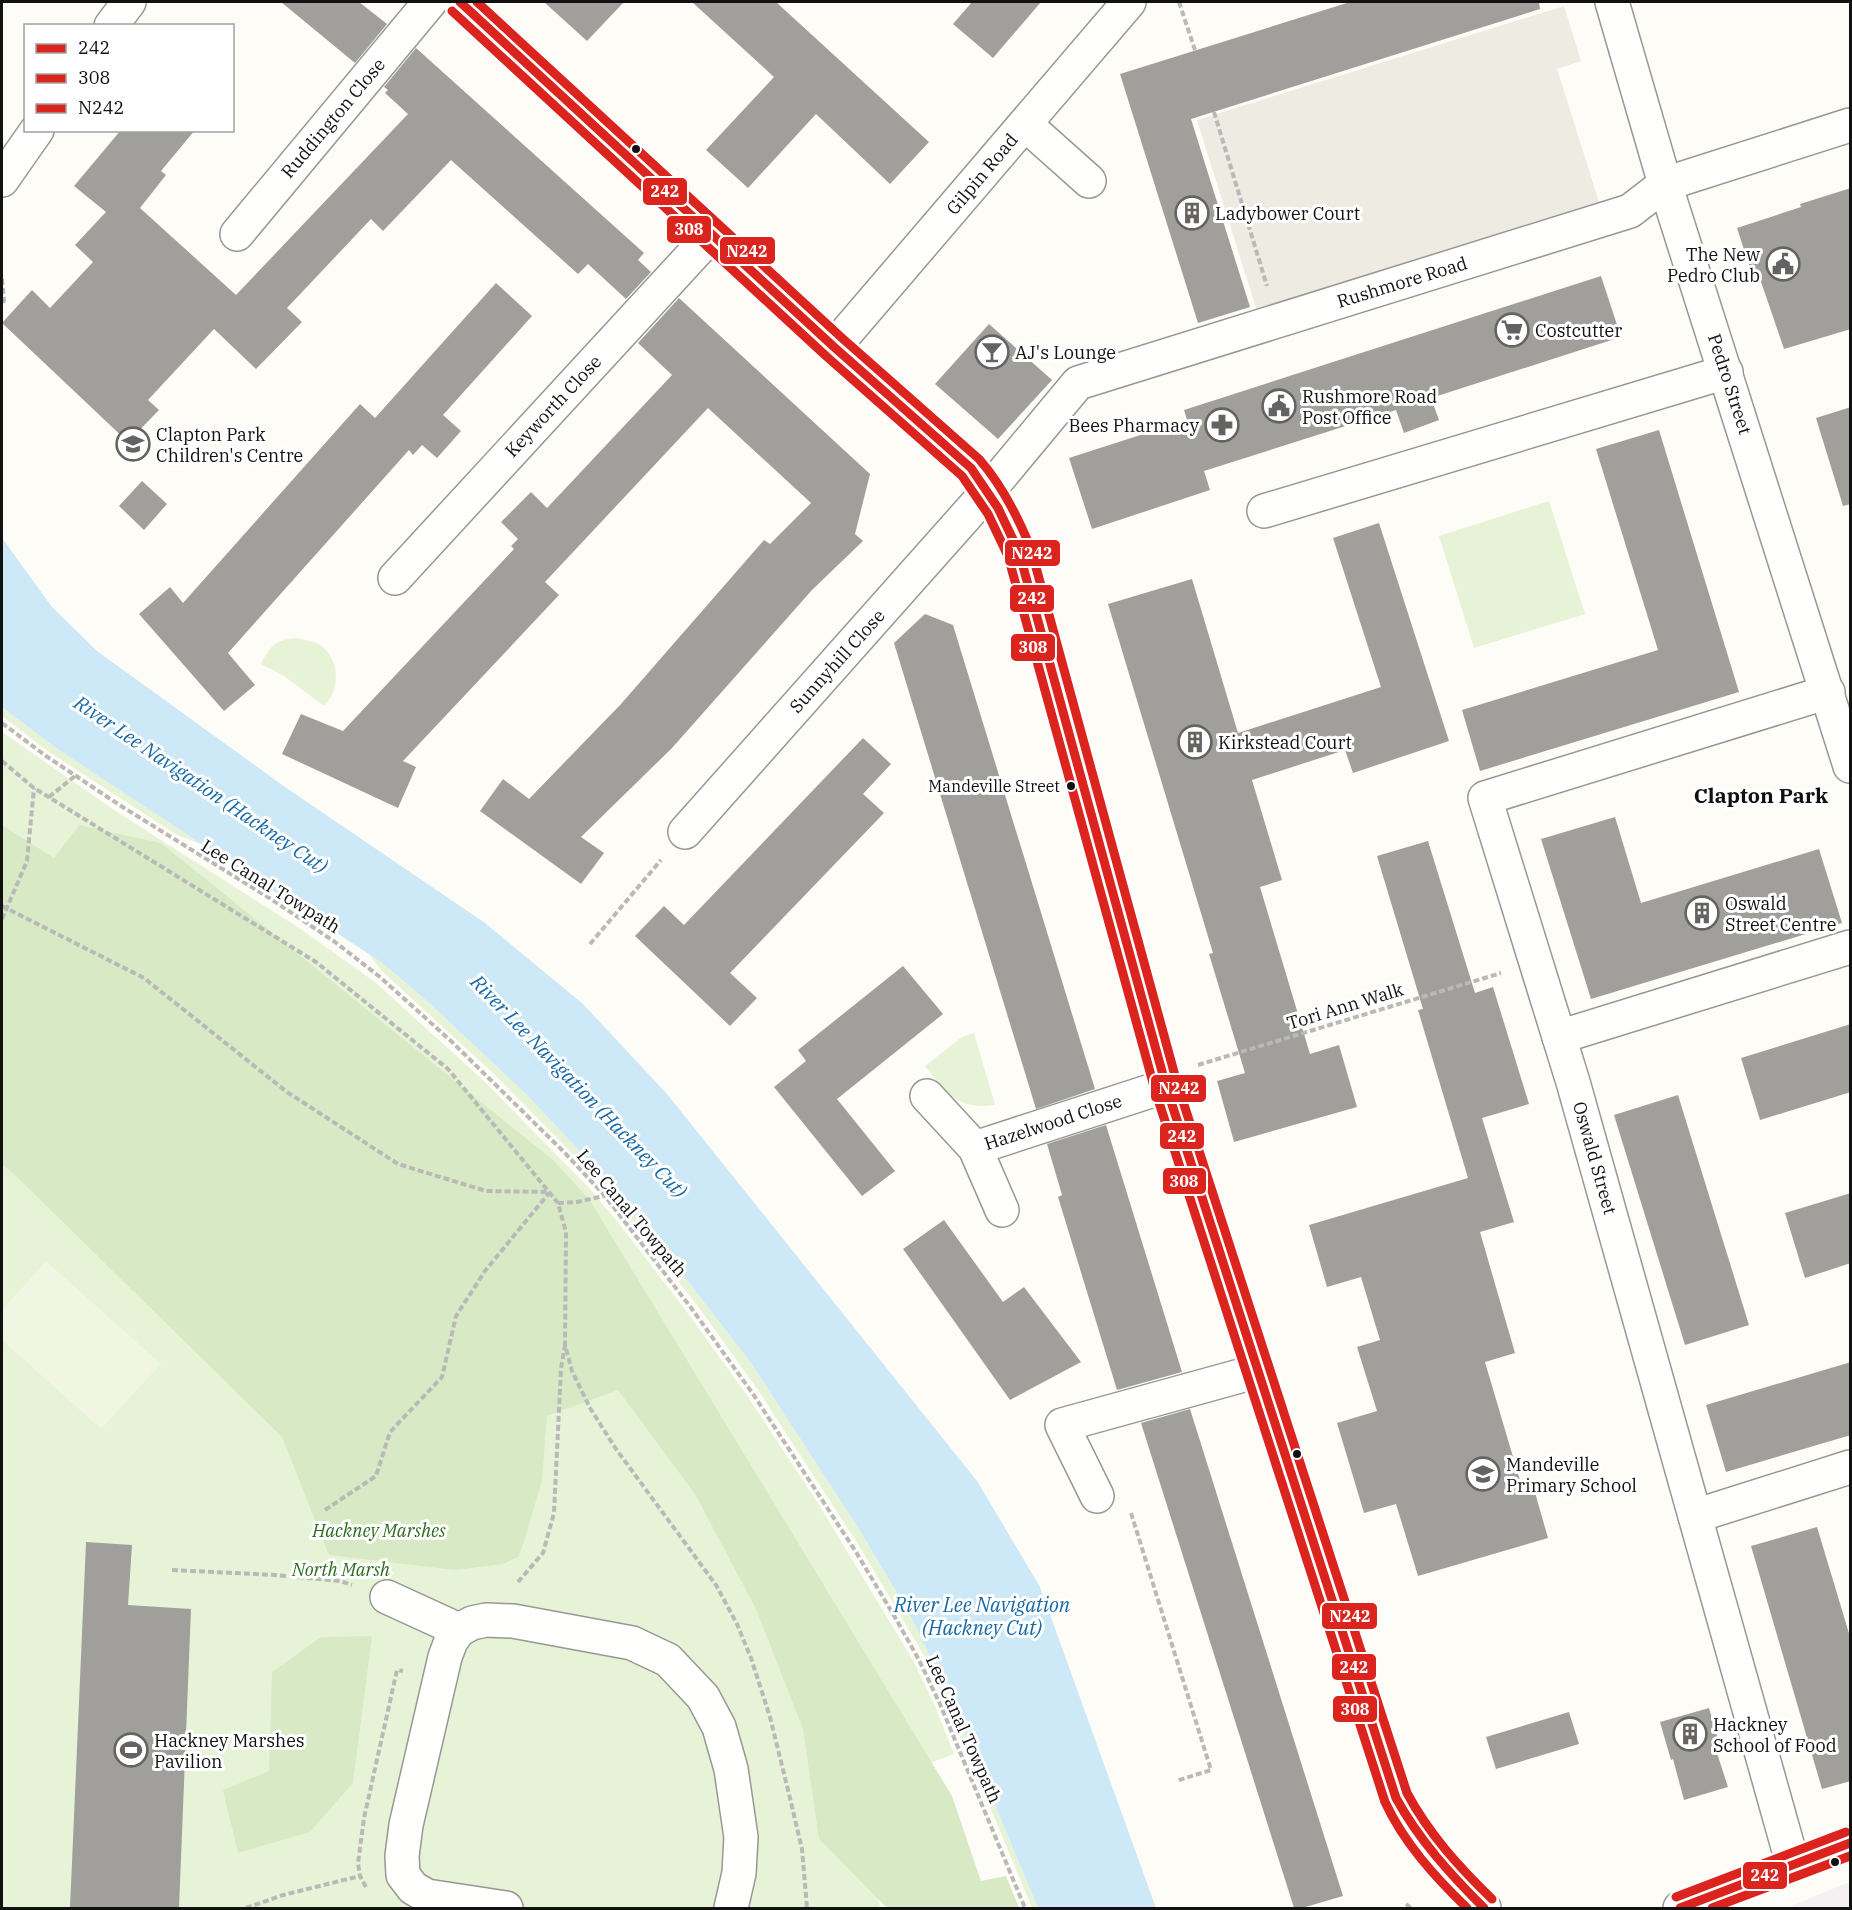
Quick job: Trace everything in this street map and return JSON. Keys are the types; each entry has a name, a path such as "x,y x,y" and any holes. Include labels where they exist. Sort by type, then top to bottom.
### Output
{"street":[{"path":"112,24 129,2"},
{"name":"Ruddington Close","path":"237,234 430,2"},
{"path":"460,2 834,347 971,468 989,490 1003,514 1019,552 1164,1081 1396,1798 1408,1822 1453,1878 1484,1908"},
{"name":"Gilpin Road","path":"834,347 1129,2"},
{"name":"Pedro Street","path":"1612,2 1665,183 1851,766"},
{"path":"1024,124 1089,181"},
{"name":"Rushmore Road","path":"989,490 1078,383 1630,211 1665,183 1851,126"},
{"path":"2,180 36,132"},
{"name":"Keyworth Close","path":"395,578 712,234"},
{"path":"1264,511 1726,372"},
{"name":"Sunnyhill Close","path":"685,832 989,490"},
{"name":"Oswald Street","path":"1793,1865 1559,1037 1485,798 1828,692"},
{"path":"1559,1037 1851,946"},
{"name":"Hazelwood Close","path":"975,1148 1164,1081"},
{"name":"Hazelwood Close","path":"927,1096 975,1148 1002,1210"},
{"path":"1097,1496 1062,1425 1258,1371"},
{"path":"1695,1516 1851,1467"},
{"path":"387,1597 473,1625 513,1621 632,1643 668,1660 703,1697 719,1727 731,1769 741,1829 741,1855 731,1908"},
{"path":"473,1625 451,1641 445,1657 406,1825 402,1856 403,1875 412,1888 427,1896 506,1908"},
{"path":"1697,1905 1851,1843"}],"path":[{"path":"1179,2 1195,50"},
{"path":"1214,112 1277,321"},
{"path":"2,279 2,303"},
{"name":"Lee Canal Towpath","path":"2,723 75,776 174,840 271,898 335,942 380,977 459,1048 605,1196 692,1309 753,1394 856,1552 896,1619 940,1704 1025,1908"},
{"path":"2,761 34,788 316,962 448,1069 558,1203 566,1232 565,1346 561,1368 554,1513 543,1553 473,1625"},
{"path":"49,797 75,776"},
{"path":"2,919 4,907 27,861 34,788"},
{"path":"590,944 685,832"},
{"path":"4,907 144,978 287,1092 398,1164 486,1191 550,1192"},
{"name":"Tori Ann Walk","path":"1164,1081 1536,962"},
{"path":"325,1510 376,1476 390,1432 442,1377 456,1316 485,1271 550,1192"},
{"path":"558,1203 577,1202 605,1196"},
{"path":"565,1346 590,1408 609,1439 709,1575 737,1624 751,1658 770,1717 789,1794 802,1849 807,1908"},
{"path":"1097,1496 1124,1488 1211,1770 1176,1781"},
{"path":"171,1570 340,1581 387,1597"},
{"path":"246,1908 283,1895 360,1876"},
{"path":"1406,1904 1411,1908"}],"shaded area":[{"path":"1564,6 1581,61 1557,69 1600,205 1257,311 1197,120"},
{"path":"1850,1882 1850,1908 1787,1908 1832,1889"}],"green space":[{"path":"1549,501 1585,614 1474,648 1439,536"},
{"path":"296,638 320,645 333,660 335,684 324,706 284,676 261,664 267,653 278,642"},
{"path":"2,707 56,748 206,846 177,835 49,752 2,716"},
{"name":"North Marsh","path":"2,732 117,812 299,928 375,982 484,1081 589,1188 687,1312 748,1397 819,1505 914,1662 954,1754 903,1773 868,1810 880,1908 2,1908"},
{"name":"Hackney Marshes","path":"2,825 54,858 79,825 161,843 554,1161 589,1199 952,1796 981,1881 1006,1876 1019,1908 887,1908 819,1839 803,1729 756,1609 695,1494 618,1390 547,1416 542,1480 518,1557 503,1564 455,1570 329,1555 282,1437 2,1164"},
{"path":"366,951 427,1001 525,1093 601,1174 660,1245 751,1363 859,1529 910,1615 951,1699 1038,1908 1032,1908 925,1657 861,1549 758,1390 697,1305 598,1180 493,1073 383,972"},
{"path":"974,1033 995,1105 971,1105 954,1098 925,1066 962,1037"},
{"path":"46,1261 161,1364 101,1429 2,1340 2,1310"},
{"path":"372,1636 353,1783 310,1832 238,1853 223,1790 269,1771 272,1672 321,1637"}],"water":[{"name":"River Lee Navigation (Hackney Cut)","path":"2,538 52,607 97,651 285,787 485,923 583,1004 667,1094 977,1481 1040,1587 1156,1908 1038,1908 951,1699 910,1615 859,1529 751,1363 660,1245 601,1174 525,1093 427,1001 381,962 56,748 2,707"}],"building":[{"path":"281,2 359,2 387,24 355,63"},
{"path":"544,2 624,2 587,41"},
{"path":"692,2 776,2 929,142 890,184 816,114 748,188 706,150 774,77"},
{"path":"972,2 1041,2 993,58 953,24"},
{"name":"Ladybower Court","path":"1350,2 1539,2 1540,9 1191,119 1250,307 1198,323 1120,74"},
{"path":"416,48 644,253 638,260 651,272 626,299 588,264 578,274 451,160 383,231 371,219 287,308 302,322 256,369 214,329 148,400 159,410 128,442 2,323 32,290 50,308 93,262 75,245 106,212 74,186 119,132 193,132 161,171 166,175 140,208 236,295 408,114 385,93 388,90 384,87"},
{"name":"The New Pedro Club","path":"1851,188 1851,329 1784,349 1758,273 1752,274 1737,228"},
{"path":"1601,276 1621,337 1431,398 1439,420 1404,433 1396,410 1204,471 1210,490 1092,529 1069,458 1187,420 1184,410"},
{"path":"496,283 532,316 443,415 461,431 437,458 422,445 413,455 409,450 228,653 255,685 224,711 139,614 170,587 183,603 360,404 375,418"},
{"path":"679,298 870,474 855,534 863,541 812,590 672,748 581,837 604,853 581,884 480,811 503,779 529,799 621,704 764,540 770,544 811,503 708,408 545,582 559,595 403,761 416,767 398,808 282,754 301,714 343,731 514,549 511,546 518,539 501,522 531,492 547,508 672,375 638,343"},
{"name":"AJ's Lounge","path":"989,324 1052,380 998,439 935,384"},
{"path":"1851,407 1851,504 1843,506 1816,418"},
{"path":"1659,430 1739,692 1480,771 1462,710 1658,650 1596,449"},
{"path":"142,481 167,504 144,530 119,506"},
{"path":"1379,523 1449,741 1353,773 1345,750 1252,780 1282,880 1260,887 1310,1054 1339,1045 1357,1107 1234,1142 1217,1081 1245,1073 1209,954 1213,953 1108,604 1192,579 1238,733 1381,687 1333,538"},
{"path":"925,614 953,625 1095,1089 1036,1109 894,643"},
{"path":"863,738 891,764 863,794 884,813 730,973 757,998 730,1026 635,936 664,906 684,925"},
{"name":"Oswald Street Centre","path":"1615,817 1641,903 1819,849 1842,923 1591,999 1541,839"},
{"path":"1428,841 1475,993 1493,987 1529,1104 1482,1118 1514,1222 1480,1232 1515,1353 1485,1362 1524,1494 1534,1489 1548,1538 1418,1576 1396,1504 1364,1513 1337,1423 1377,1411 1357,1347 1380,1340 1361,1277 1327,1287 1309,1225 1468,1178 1418,1010 1423,1009 1377,856"},
{"path":"903,966 943,1014 837,1099 895,1171 862,1196 774,1087 806,1061 798,1050"},
{"path":"1851,1024 1851,1092 1760,1120 1741,1058"},
{"path":"1678,1095 1749,1325 1685,1345 1614,1115"},
{"path":"1106,1125 1182,1372 1117,1390 1058,1197 1062,1195 1047,1144"},
{"path":"1851,1193 1851,1263 1805,1278 1785,1213"},
{"path":"944,1220 1003,1302 1024,1287 1081,1362 1010,1400 903,1249"},
{"path":"1851,1362 1851,1435 1726,1472 1706,1405"},
{"path":"1190,1409 1343,1896 1302,1908 1294,1908 1141,1423"},
{"path":"1817,1527 1851,1640 1851,1781 1822,1789 1751,1546"},
{"name":"Hackney Marshes Pavilion","path":"86,1542 132,1545 128,1605 191,1609 179,1908 70,1908"},
{"path":"1709,1708 1720,1746 1715,1747 1728,1787 1684,1800 1660,1722"},
{"path":"1569,1712 1579,1744 1496,1769 1486,1737"}],"transit line":[{"name":"242","path":"460,2 834,347 971,468 998,508 1019,552 1166,1086 1396,1798 1436,1856 1484,1908"},
{"name":"N242","path":"477,2 842,338 979,459 1009,502 1031,549 1177,1083 1407,1793 1445,1849 1492,1899"},
{"name":"308","path":"452,11 826,356 962,476 988,514 1008,556 1155,1090 1385,1802 1401,1832 1421,1859 1467,1908"},
{"name":"N242","path":"1676,1897 1846,1832"},
{"name":"242","path":"1680,1908 1850,1843"},
{"name":"308","path":"1712,1908 1850,1856"}],"place":[{"name":"Ladybower Court","path":"1192,213"},
{"name":"The New Pedro Club","path":"1783,264"},
{"name":"Costcutter","path":"1512,330"},
{"name":"AJ's Lounge","path":"992,352"},
{"name":"Rushmore Road Post Office","path":"1279,406"},
{"name":"Bees Pharmacy","path":"1222,425"},
{"name":"Clapton Park Children's Centre","path":"133,444"},
{"name":"Kirkstead Court","path":"1195,742"},
{"name":"Mandeville Street","path":"1071,786"},
{"name":"Oswald Street Centre","path":"1702,913"},
{"name":"Mandeville Primary School","path":"1483,1474"},
{"name":"Hackney School of Food","path":"1690,1734"},
{"name":"Hackney Marshes Pavilion","path":"131,1750"}],"district":[{"name":"Clapton Park","path":"1761,795"}]}
